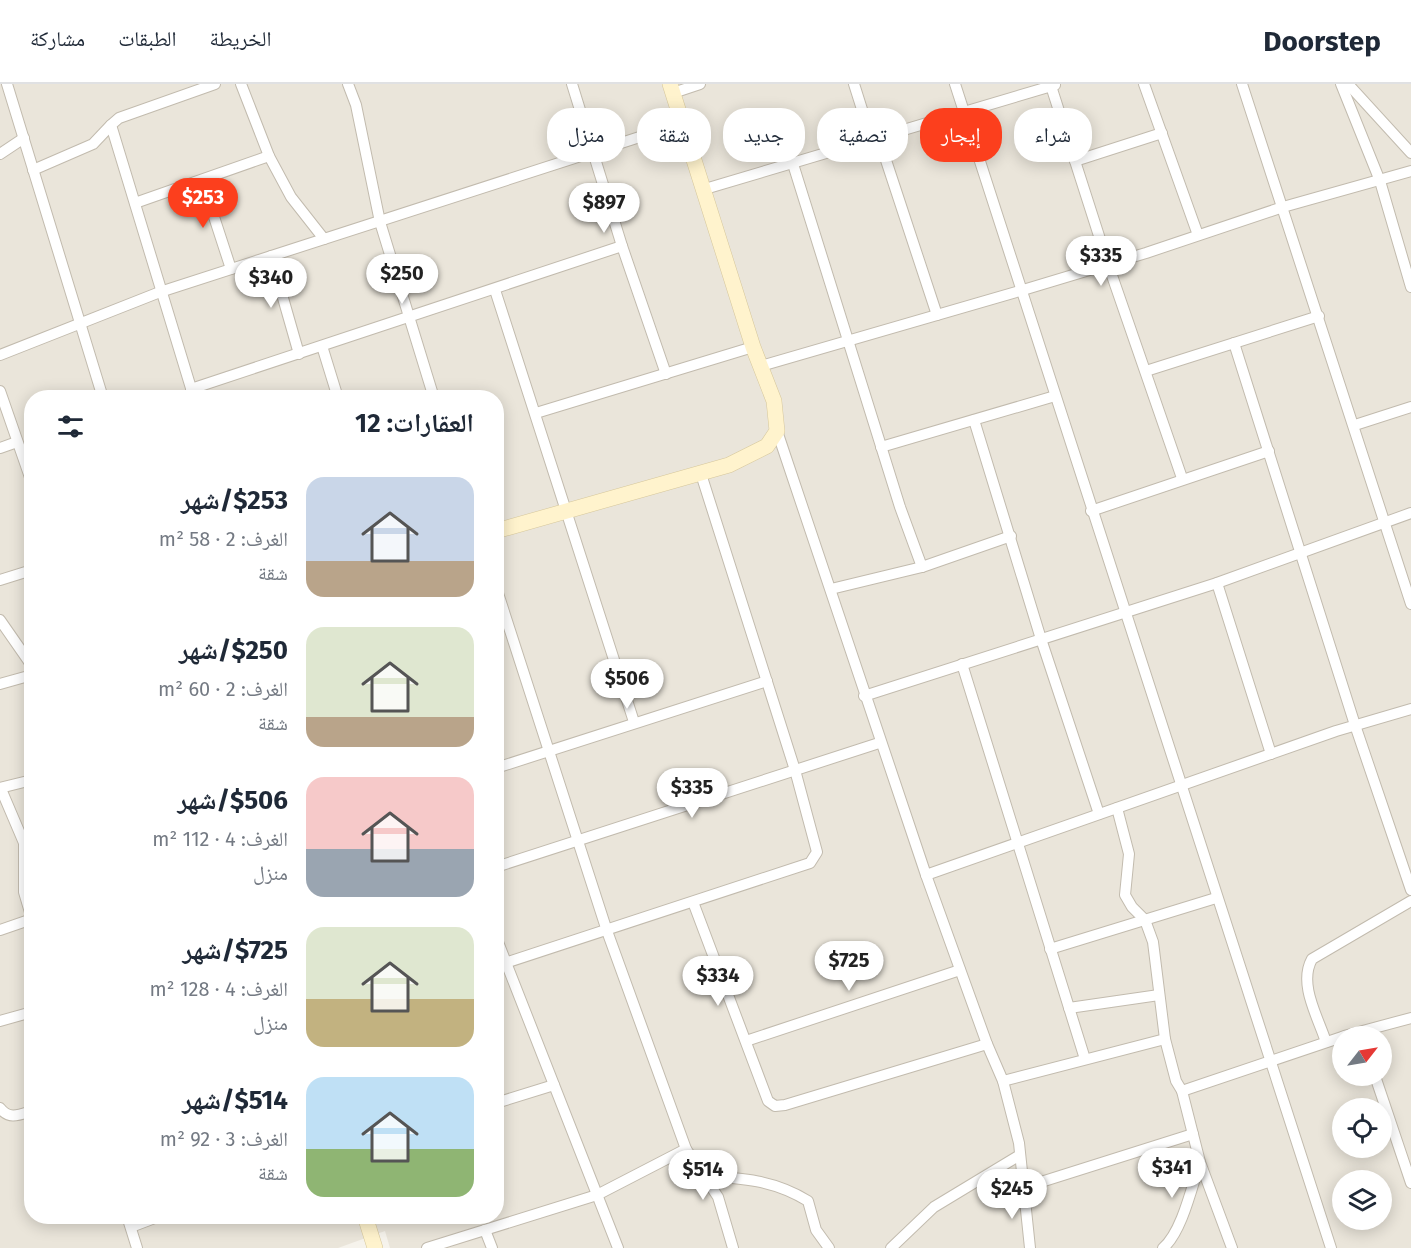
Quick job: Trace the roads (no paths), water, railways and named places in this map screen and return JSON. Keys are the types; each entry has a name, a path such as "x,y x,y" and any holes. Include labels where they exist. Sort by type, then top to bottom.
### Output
{"street":[{"path":"7,84 100,390"},
{"path":"33,170 93,144 118,118 215,84"},
{"path":"241,84 269,156 291,197 324,239"},
{"path":"348,84 356,105 380,222 431,390"},
{"path":"572,84 580,108"},
{"path":"677,108 671,88 700,84"},
{"path":"854,84 863,108"},
{"path":"955,84 962,108"},
{"path":"1144,84 1198,235"},
{"path":"1242,84 1386,520 1411,604"},
{"path":"1341,84 1380,180 1411,288"},
{"path":"1348,84 1411,153"},
{"path":"980,108 1054,85 1060,108"},
{"path":"111,124 160,292 192,390"},
{"path":"1092,156 1162,133"},
{"path":"0,154 24,138"},
{"path":"135,203 269,156"},
{"path":"705,189 817,157"},
{"path":"0,355 160,292 566,162"},
{"path":"597,162 622,246 666,374"},
{"path":"696,162 753,347 774,401 777,431 831,589 879,743 987,1044 1004,1081 1015,1121 1030,1248"},
{"path":"884,162 938,315"},
{"path":"980,162 1023,290 1179,786 1331,1248"},
{"path":"1075,162 1182,478"},
{"path":"793,164 881,447 922,567"},
{"path":"761,366 850,342 1108,264 1283,207 1411,171"},
{"path":"202,180 231,269"},
{"path":"201,390 322,346 622,246"},
{"path":"271,256 299,354"},
{"path":"495,290 634,722"},
{"path":"1146,371 1319,316"},
{"path":"1234,343 1355,725 1411,890"},
{"path":"322,346 336,390"},
{"path":"536,413 753,347"},
{"path":"0,391 24,461"},
{"path":"881,447 1055,396"},
{"path":"1355,425 1411,407"},
{"path":"974,420 1041,639 1099,814"},
{"path":"504,529 729,465 767,446 777,431"},
{"path":"0,448 17,442"},
{"path":"1091,511 1182,478 1269,451"},
{"path":"504,964 810,864 814,858 817,845 795,770 701,474"},
{"path":"864,696 1217,583 1302,554 1386,520 1411,513"},
{"path":"831,589 922,567 1011,536"},
{"path":"0,580 24,572"},
{"path":"1217,583 1271,754"},
{"path":"504,611 580,841 607,931 686,1149 718,1197 733,1248"},
{"path":"0,620 24,654"},
{"path":"962,664 1016,844 1085,1059"},
{"path":"0,684 24,677"},
{"path":"504,765 766,681"},
{"path":"926,876 1355,725 1411,709"},
{"path":"504,865 879,743"},
{"path":"24,782 1,789 24,843 24,892"},
{"path":"1117,808 1129,854 1125,895 1132,907 1145,920 1153,942 1165,1039 1176,1081 1182,1091 1200,1162 1232,1248"},
{"path":"1050,949 1216,898"},
{"path":"1326,1042 1306,982 1306,969 1312,959 1411,901"},
{"path":"693,902 768,1101 775,1106 785,1105 987,1044"},
{"path":"0,930 24,922"},
{"path":"504,970 554,1084 618,1248"},
{"path":"746,1041 960,970"},
{"path":"1070,1008 1159,994"},
{"path":"0,1021 24,1014"},
{"path":"1386,1026 1411,1018"},
{"path":"1004,1081 1165,1039"},
{"path":"1182,1091 1332,1040"},
{"path":"504,1100 554,1084"},
{"path":"1378,1086 1411,1183"},
{"path":"0,1108 8,1115 24,1113"},
{"path":"1022,1188 1193,1134"},
{"path":"427,1248 597,1195 686,1149"},
{"path":"891,1248 934,1207 1020,1155"},
{"path":"1163,1248 1169,1243 1182,1215 1200,1162"},
{"path":"703,1176 755,1179 797,1194 808,1201 816,1230 830,1248"},
{"path":"130,1224 138,1248"},
{"path":"368,1224 375,1248"},
{"path":"485,1230 492,1248"}]}
